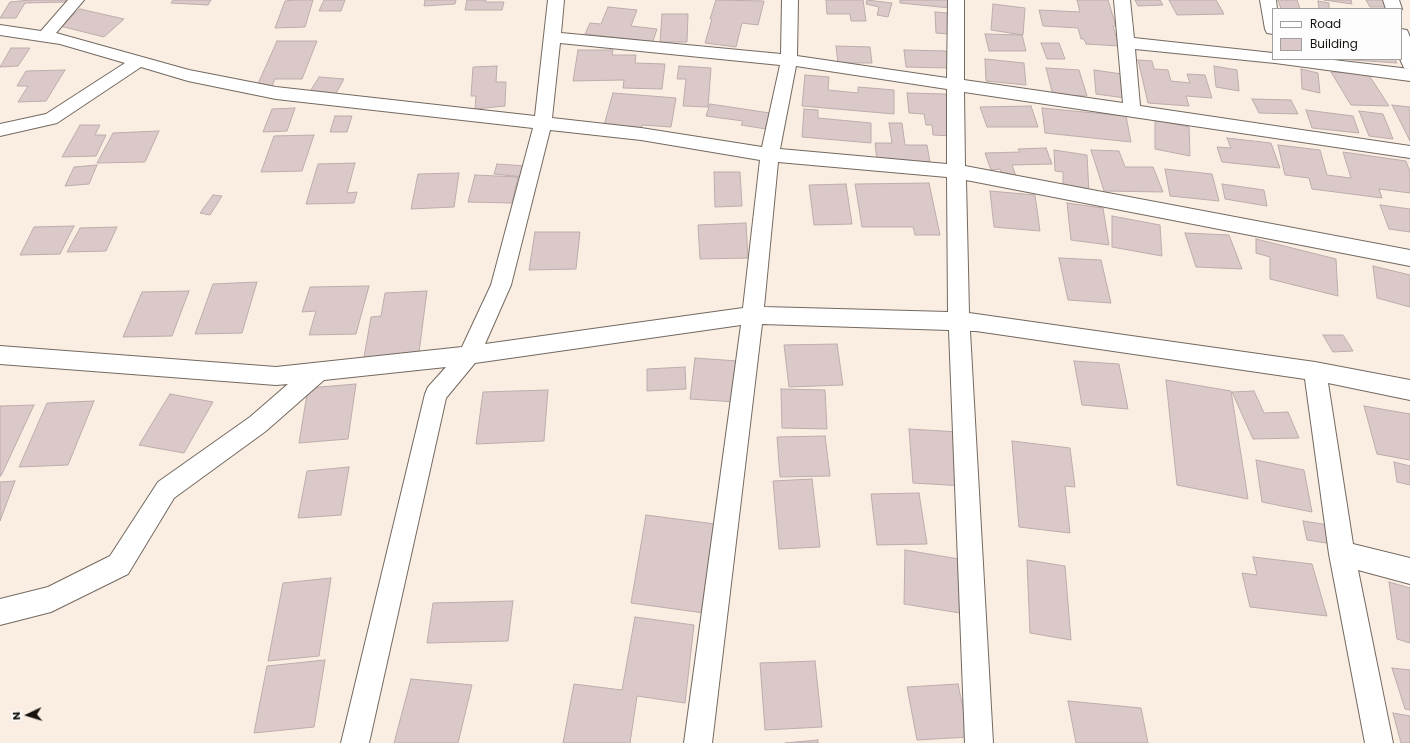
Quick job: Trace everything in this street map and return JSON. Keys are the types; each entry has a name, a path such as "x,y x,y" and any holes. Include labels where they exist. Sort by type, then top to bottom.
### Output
{"street":[{"path":"46,36 76,0"},
{"path":"355,743 436,394 469,355 501,285 543,123 556,0"},
{"path":"698,743 753,315 770,155 789,60 790,0"},
{"path":"956,0 955,84 959,322 979,743"},
{"path":"1122,0 1132,111"},
{"path":"1268,0 1272,23"},
{"path":"0,30 46,36 188,75 276,92 640,134 770,155 956,171 1410,258"},
{"path":"551,37 789,60 1410,152"},
{"path":"1402,37 1410,64"},
{"path":"1127,43 1272,58"},
{"path":"1289,60 1410,75"},
{"path":"0,130 51,119 139,61"},
{"path":"0,355 276,376 469,355 753,315 976,322 1315,371 1410,390"},
{"path":"1315,371 1342,554 1379,743"},
{"path":"0,612 51,598 119,565 166,490 258,424 318,372"},
{"path":"1342,554 1410,572"}],"building":[{"path":"30,0 66,0 65,2 25,3 16,18 0,18 10,2"},
{"path":"173,0 211,0 208,5 171,3"},
{"path":"313,0 305,27 275,28 285,1"},
{"path":"324,0 345,0 341,11 319,11"},
{"path":"425,0 456,0 455,4 424,6"},
{"path":"467,0 504,2 502,10 465,10"},
{"path":"716,0 764,1 758,25 742,23 736,47 705,43"},
{"path":"826,0 863,0 866,21 851,21 850,14 827,14"},
{"path":"867,0 892,3 888,17 877,15 879,7 866,4"},
{"path":"900,0 950,0 950,8 900,3"},
{"path":"1077,0 1108,0 1116,26 1113,26 1119,46 1086,44 1084,39 1081,39 1078,28 1043,26 1039,10 1080,12"},
{"path":"1135,0 1160,0 1163,5 1138,6"},
{"path":"1169,0 1216,0 1224,14 1177,15"},
{"path":"1278,0 1297,0 1300,8 1281,8"},
{"path":"1324,0 1351,0 1352,4"},
{"path":"1366,0 1387,0 1391,7 1370,7"},
{"path":"1318,1 1329,3 1329,8 1319,8"},
{"path":"993,4 1025,8 1023,35 991,30"},
{"path":"608,7 637,10 631,26 657,29 652,44 638,42 639,40 585,34 590,23 601,24"},
{"path":"80,9 124,19 104,37 60,26"},
{"path":"935,12 947,13 949,34 936,33"},
{"path":"662,14 688,14 687,42 660,42"},
{"path":"985,34 1022,35 1026,51 989,51"},
{"path":"277,41 317,41 302,79 275,79 272,86 257,86"},
{"path":"1041,43 1059,43 1065,59 1047,59"},
{"path":"836,46 870,47 872,63 838,63"},
{"path":"11,48 30,48 18,66 0,67"},
{"path":"578,50 613,50 612,55 636,55 635,63 665,64 662,89 623,88 624,80 573,81"},
{"path":"904,50 946,51 949,68 906,67"},
{"path":"985,59 1024,63 1026,85 986,81"},
{"path":"1138,60 1152,61 1154,69 1168,70 1171,81 1190,83 1187,74 1205,75 1212,98 1186,96 1189,106 1148,103"},
{"path":"1353,60 1396,60 1397,63"},
{"path":"497,66 496,82 506,82 505,106 475,109 476,96 471,96 473,67"},
{"path":"679,66 711,68 708,107 683,106 686,79 677,79"},
{"path":"1214,66 1237,70 1239,91 1216,87"},
{"path":"1046,68 1079,70 1087,96 1053,95"},
{"path":"1301,69 1318,73 1320,93 1302,89"},
{"path":"65,70 46,101 18,102 28,86 17,86 26,71"},
{"path":"1094,70 1122,74 1125,98 1096,94"},
{"path":"1331,72 1367,72 1389,106 1351,105"},
{"path":"805,75 829,77 828,90 858,93 858,87 894,90 894,114 802,106"},
{"path":"319,77 344,79 335,95 309,93"},
{"path":"613,93 676,98 671,127 642,125 640,132 603,129"},
{"path":"907,93 946,94 952,136 933,135 932,125 926,125 924,114 909,113"},
{"path":"1252,99 1291,100 1298,114 1259,113"},
{"path":"710,104 770,113 766,129 741,125 743,121 706,116"},
{"path":"1392,105 1410,107 1410,141"},
{"path":"1031,106 1038,127 987,127 980,107"},
{"path":"295,108 287,131 263,132 272,109"},
{"path":"1042,108 1126,116 1131,142 1045,133"},
{"path":"804,109 818,110 818,118 871,123 871,143 802,137"},
{"path":"1306,110 1353,116 1359,133 1312,128"},
{"path":"1359,111 1383,114 1393,139 1369,136"},
{"path":"335,116 352,116 347,132 330,132"},
{"path":"1155,120 1189,127 1190,156 1155,149"},
{"path":"889,123 902,123 905,145 927,145 930,162 877,161 875,143 892,143"},
{"path":"80,125 100,125 95,135 106,135 96,156 62,157"},
{"path":"159,131 145,162 97,163 113,133"},
{"path":"314,135 302,171 261,172 274,136"},
{"path":"1227,138 1271,143 1280,168 1222,162 1217,147 1231,148"},
{"path":"1278,145 1320,150 1327,175 1351,178 1343,152 1406,161 1410,172 1410,193 1379,189 1382,198 1312,189 1309,178 1285,175"},
{"path":"1046,148 1052,164 1012,165 1016,176 1003,177 1000,169 991,170 985,153 1020,152 1018,149"},
{"path":"1054,150 1087,155 1089,193 1063,190 1063,172 1055,171"},
{"path":"1091,150 1119,151 1125,167 1153,167 1163,192 1104,191"},
{"path":"355,163 347,193 357,192 354,203 306,204 318,164"},
{"path":"497,164 526,166 523,177 494,174"},
{"path":"97,165 89,184 65,186 74,167"},
{"path":"1165,169 1212,174 1219,201 1170,196"},
{"path":"714,172 740,172 742,206 715,207"},
{"path":"459,173 454,207 411,209 418,174"},
{"path":"475,175 518,177 512,203 468,202"},
{"path":"929,183 940,235 915,235 913,227 862,227 855,184"},
{"path":"846,184 852,224 814,225 809,185"},
{"path":"1222,184 1264,190 1267,206 1225,199"},
{"path":"990,191 1035,195 1040,231 994,227"},
{"path":"213,195 222,196 210,215 200,213"},
{"path":"1067,203 1103,208 1109,245 1071,240"},
{"path":"1380,205 1410,209 1410,232 1389,229"},
{"path":"1112,216 1160,225 1162,256 1112,247"},
{"path":"746,223 748,258 700,259 698,225"},
{"path":"74,226 60,254 20,255 34,227"},
{"path":"117,227 106,251 67,252 80,228"},
{"path":"535,232 580,232 576,269 529,270"},
{"path":"1185,233 1229,235 1242,269 1196,267"},
{"path":"1256,239 1336,259 1338,296 1270,279 1270,257 1256,253"},
{"path":"1059,258 1101,260 1111,303 1068,300"},
{"path":"1373,266 1410,275 1410,307 1377,298"},
{"path":"257,282 242,333 195,334 213,284"},
{"path":"369,286 356,334 309,335 316,311 302,312 310,287"},
{"path":"189,291 172,336 123,337 142,292"},
{"path":"427,291 418,360 363,363 371,317 381,316 385,293"},
{"path":"1323,335 1343,335 1353,351 1333,352"},
{"path":"837,344 843,385 789,387 784,345"},
{"path":"695,358 738,361 735,402 690,399"},
{"path":"1074,361 1119,364 1128,409 1082,405"},
{"path":"685,367 686,389 647,391 647,369"},
{"path":"1166,380 1231,391 1248,499 1177,485"},
{"path":"356,384 348,439 299,443 308,388"},
{"path":"781,389 825,390 827,429 782,428"},
{"path":"548,390 544,441 476,444 483,392"},
{"path":"1254,391 1264,413 1288,412 1299,438 1253,439 1232,392"},
{"path":"170,394 213,402 184,453 139,445"},
{"path":"94,401 68,465 19,467 47,403"},
{"path":"34,405 1,476 0,476 0,406"},
{"path":"1364,406 1410,414 1410,460 1377,454"},
{"path":"909,429 959,432 965,486 913,483"},
{"path":"825,436 830,476 780,477 777,437"},
{"path":"1012,441 1070,448 1075,487 1065,486 1070,533 1019,527"},
{"path":"1256,460 1304,470 1312,512 1262,502"},
{"path":"1394,462 1410,466 1410,485 1397,482"},
{"path":"349,467 341,515 298,518 307,471"},
{"path":"812,479 820,547 779,549 773,481"},
{"path":"15,481 0,521 0,482"},
{"path":"919,493 927,544 877,545 871,494"},
{"path":"646,515 715,524 704,613 631,603"},
{"path":"1303,521 1329,525 1333,544 1307,540"},
{"path":"905,550 965,560 966,614 904,604"},
{"path":"1253,557 1312,564 1327,616 1250,607 1242,573 1257,575"},
{"path":"1027,560 1065,566 1071,640 1030,633"},
{"path":"331,578 319,656 268,661 283,583"},
{"path":"1389,582 1410,588 1410,643 1397,639"},
{"path":"513,601 508,641 427,643 433,603"},
{"path":"635,617 694,625 685,703 637,696 630,743 563,743 574,684 622,690"},
{"path":"325,660 314,727 254,733 267,666"},
{"path":"815,661 822,727 765,730 760,663"},
{"path":"1392,668 1410,670 1410,710 1405,709"},
{"path":"411,679 472,685 458,743 394,743"},
{"path":"958,684 969,737 917,740 907,687"},
{"path":"1068,701 1141,708 1148,743 1076,743"},
{"path":"1393,713 1410,716 1410,743 1401,743"},
{"path":"818,740 818,743 785,743"}]}
